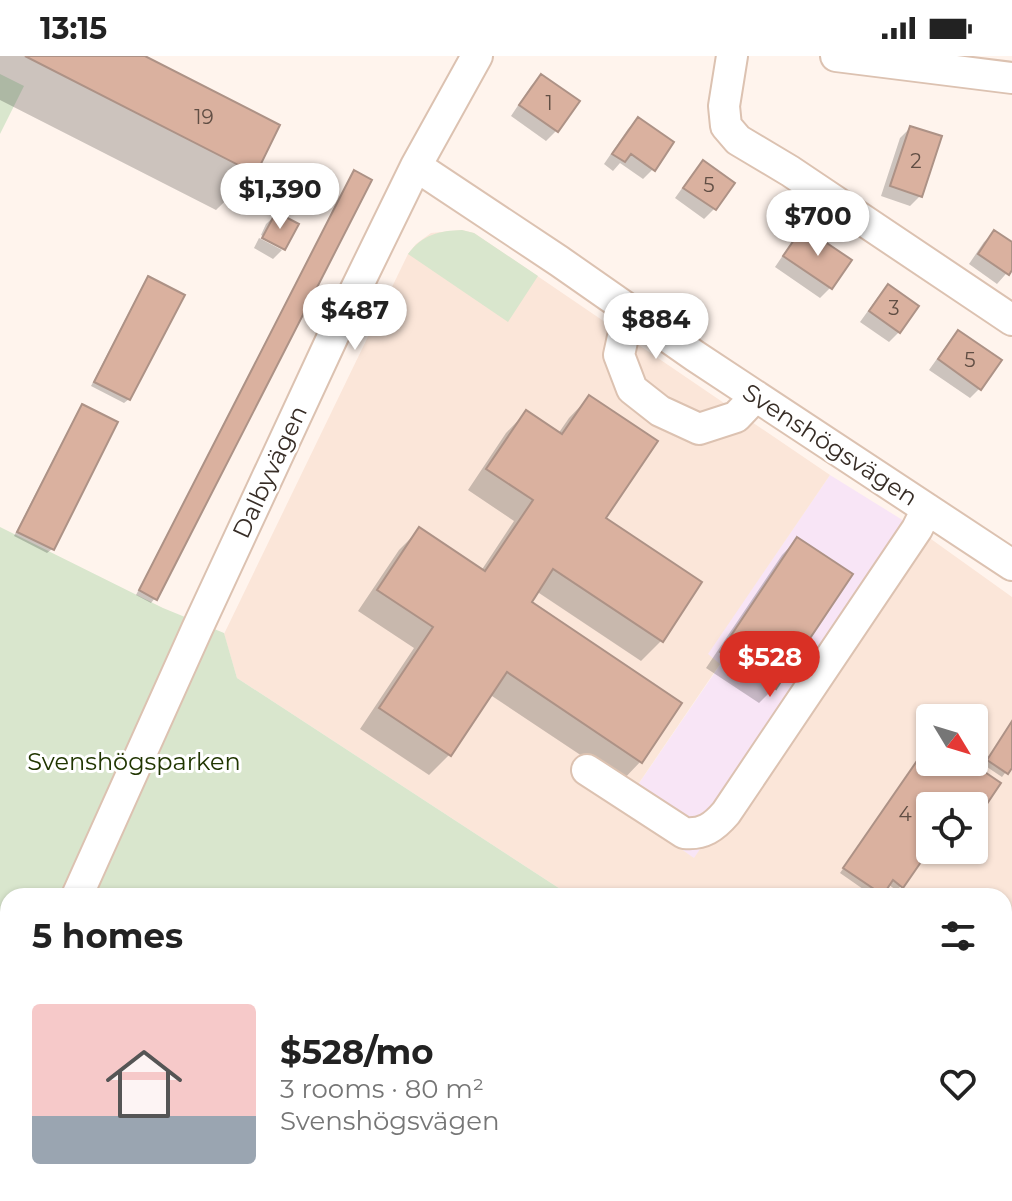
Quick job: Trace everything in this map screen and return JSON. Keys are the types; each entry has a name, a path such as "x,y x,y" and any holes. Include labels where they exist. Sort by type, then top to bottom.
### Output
{"street":[{"name":"Dalbyvägen","path":"81,888 314,377 416,166 477,56"},
{"path":"732,56 724,106 726,126 738,140 790,171 1012,320"},
{"path":"836,56 1012,78"},
{"name":"Svenshögsvägen","path":"416,166 1012,565"},
{"path":"629,309 619,355 632,389 660,411 699,429 736,417 756,396"},
{"name":"Svenshögsvägen","path":"587,770 684,833 694,834 716,825 917,529 927,509"}],"shaded area":[{"path":"462,230 474,233 830,475 708,654 720,664 622,808 694,858 917,529 1012,597 1012,888 559,888 237,678 224,634 408,254 431,233"},
{"path":"830,475 917,529 695,859 622,808 720,665 707,654"}],"green space":[{"path":"0,74 24,86 0,134"},
{"path":"462,230 474,233 538,276 508,322 408,254 432,235"},
{"name":"Svenshögsparken","path":"0,527 163,608 224,633 237,678 559,888 0,888"}],"building":[{"path":"25,56 145,56 280,125 256,174"},
{"path":"541,74 580,101 558,132 519,105"},
{"path":"638,117 674,142 655,171 631,154 625,162 612,154"},
{"path":"910,126 942,136 922,197 890,186"},
{"path":"703,160 735,183 716,210 683,188"},
{"path":"354,170 372,180 157,600 139,590"},
{"path":"276,212 299,224 285,250 262,238"},
{"path":"803,227 852,260 832,289 783,256"},
{"path":"994,230 1012,242 1012,270 1009,275 978,254"},
{"path":"148,276 185,295 130,400 94,382"},
{"path":"888,284 919,306 900,333 869,311"},
{"path":"958,330 1002,360 981,390 938,359"},
{"path":"589,395 658,441 606,518 702,582 663,642 553,569 532,602 682,703 642,763 507,672 451,756 379,708 433,627 377,590 419,527 485,571 533,500 486,469 526,410 562,434"},
{"path":"82,404 118,422 54,550 17,532"},
{"path":"797,537 853,574 776,689 720,652"},
{"path":"1012,721 1012,768 1008,774 988,758"},
{"path":"916,762 916,776 988,774 1001,783 988,802 988,792 916,792 916,864 920,864 903,888 893,880 888,888 873,888 843,868"}]}
